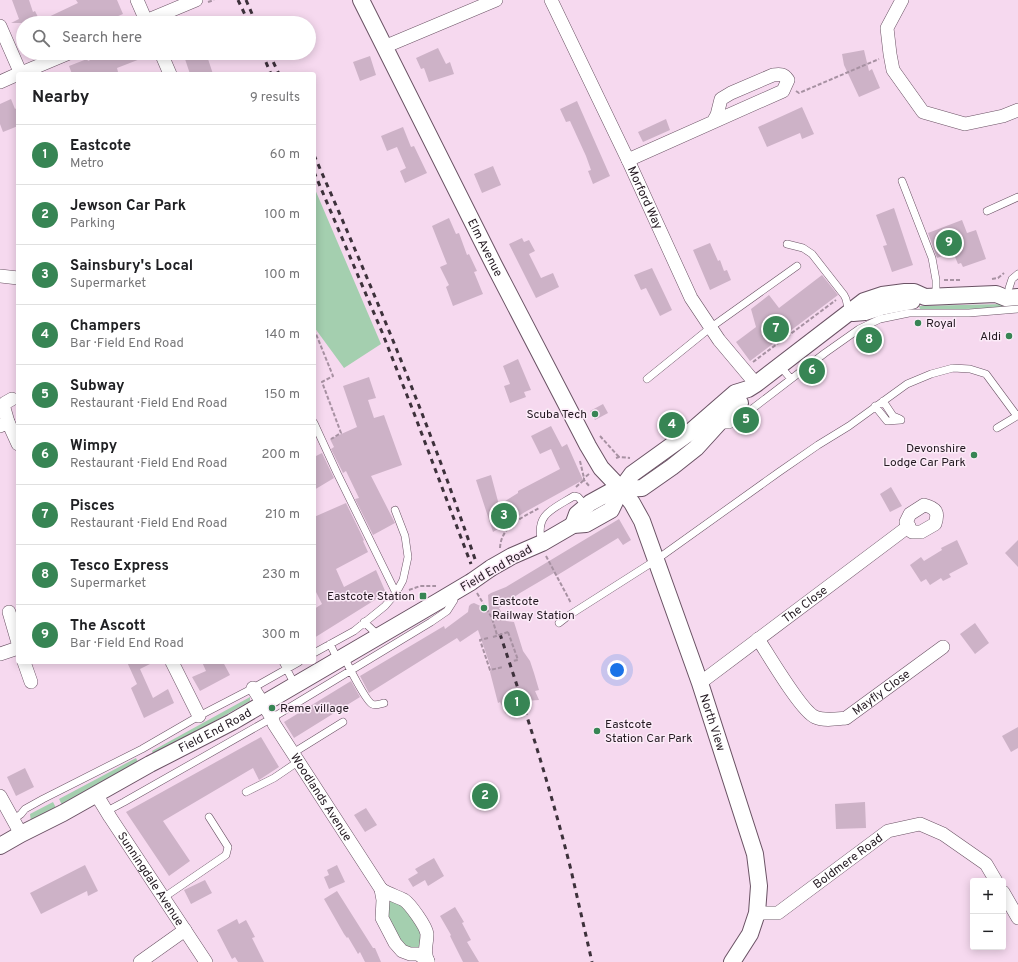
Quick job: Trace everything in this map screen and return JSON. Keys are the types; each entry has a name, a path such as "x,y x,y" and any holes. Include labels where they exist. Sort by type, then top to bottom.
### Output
{"street":[{"path":"137,0 142,16"},
{"name":"Elm Avenue","path":"361,0 494,265 588,446 600,468 621,489"},
{"path":"384,47 496,0"},
{"name":"Morford Way","path":"551,0 628,160 691,298 710,328 752,387"},
{"path":"902,0 887,28 890,54 893,70 923,112 965,124 1003,116 1018,110"},
{"path":"161,16 200,2"},
{"path":"0,26 19,72"},
{"path":"25,72 53,60"},
{"path":"164,60 169,72"},
{"path":"628,160 783,91 788,80 780,74 773,75 731,93 722,99 713,122"},
{"path":"0,82 16,76"},
{"path":"0,276 16,278"},
{"name":"Field End Road","path":"573,525 586,524 611,510 621,489 632,474 684,437 735,393 752,387 864,301 882,295 914,292 930,297"},
{"name":"Field End Road","path":"849,313 865,312 881,307 908,307 916,301 930,297 1010,292"},
{"name":"Field End Road","path":"0,846 17,827 63,813 150,764 203,738 294,685 344,662 446,590 473,586 491,568 512,556 544,549 573,525 576,514 586,506 610,492 621,489 642,488 690,454 717,425 746,398 752,387"},
{"path":"12,399 5,403 4,424 16,441"},
{"name":"North View","path":"621,489 640,516 700,682 755,854 759,886 757,913 750,934 732,962"},
{"name":"The Close","path":"700,682 909,526"},
{"path":"9,612 16,636"},
{"name":"Mayfly Close","path":"758,639 802,706 814,717 831,720 846,718 943,647"},
{"path":"0,654 16,649"},
{"path":"25,664 31,682"},
{"path":"173,664 199,716"},
{"name":"Woodlands Avenue","path":"253,688 272,718 274,724 381,889 388,894 406,901 417,916 427,933 425,953 428,962"},
{"name":"Sunningdale Avenue","path":"96,794 206,962"},
{"path":"0,796 17,827"},
{"name":"Boldmere Road","path":"757,913 778,913 888,830 920,824 943,834 986,864 994,878"},
{"name":"Woodlands Avenue","path":"381,889 383,900 382,918 395,943 402,951 410,954 418,954 428,962"},
{"path":"1006,897 1018,918"},
{"path":"140,962 185,930"}],"lane":[{"path":"902,181 932,258 936,280 930,297"},
{"path":"987,211 1018,197"},
{"path":"787,244 803,248 812,254 844,295 849,313"},
{"path":"647,379 710,328 798,266"},
{"path":"1010,292 1012,279 1018,274"},
{"path":"717,425 729,425 734,422 859,329 908,307 969,313 1018,309"},
{"path":"780,366 791,379"},
{"path":"559,623 656,560 779,472 849,426 907,384 931,374 953,368 970,368 986,374 1017,416 997,428"},
{"path":"875,406 887,421 901,420 893,416 883,401"},
{"path":"316,427 396,593"},
{"path":"544,549 539,532 542,518 574,496 578,497 586,506"},
{"path":"316,652 354,631 385,606 400,586 405,576 408,557 405,536 395,510"},
{"path":"106,811 272,718 344,662 431,622 447,611 454,600 446,590"},
{"path":"364,622 379,636"},
{"path":"330,644 372,704 384,703"},
{"path":"17,827 21,814 25,809 142,749 199,716 253,688 285,666 294,685"},
{"path":"246,792 274,778 296,757 343,722"},
{"path":"142,749 150,764"},
{"path":"163,898 226,855 228,847 209,817"}],"path":[{"path":"200,2 214,0"},
{"path":"786,86 799,93 890,54"},
{"path":"316,334 333,376 322,382 341,433 330,439"},
{"path":"616,458 629,458 635,456"},
{"path":"572,489 578,486 584,478 590,474"},
{"path":"584,480 591,488"},
{"path":"495,551 500,548 500,540 510,525 542,506"},
{"path":"544,549 576,611"},
{"path":"400,586 404,592 420,586 446,590"},
{"path":"473,586 492,618 497,635"},
{"path":"493,637 508,632 518,660 513,661"},
{"path":"488,638 480,640 490,670 503,667"}],"green space":[{"path":"316,192 381,344 344,368 316,330"},
{"path":"1004,304 1009,306 987,308 920,309 919,306"},
{"path":"250,697 250,701 154,756 152,751"},
{"path":"136,758 139,764 63,807 59,799"},
{"path":"53,802 57,810 31,822 30,814"},
{"path":"392,900 400,901 424,935 422,943 418,947 404,949 387,919 387,903"}],"building":[{"path":"12,0 29,0 33,12 35,11 38,16 18,16"},
{"path":"76,0 117,0 123,14 118,16 51,16 78,3"},
{"path":"438,48 446,64 450,62 454,74 429,82 424,68 421,69 416,58"},
{"path":"864,50 869,71 872,69 880,88 859,97 844,65 842,54"},
{"path":"370,56 376,75 360,81 353,62"},
{"path":"84,60 138,60 117,68 118,72 71,72 69,66"},
{"path":"185,60 208,60 212,72 189,72"},
{"path":"11,99 15,109 16,108 16,127 3,132 0,124 0,104"},
{"path":"577,101 610,176 593,184 588,171 591,170 586,156 570,121 566,122 560,109"},
{"path":"802,107 814,134 802,139 800,133 767,147 758,127"},
{"path":"666,119 670,130 643,142 638,132"},
{"path":"403,127 411,147 414,146 427,173 405,183 400,171 406,168 397,147 387,151 381,136"},
{"path":"493,166 501,185 482,193 474,174"},
{"path":"894,208 913,265 892,272 883,246 887,245 876,215"},
{"path":"449,218 456,234 459,233 467,255 469,254 477,271 474,272 483,294 453,306 446,287 449,285 440,267 447,264 432,226"},
{"path":"962,220 967,233 976,230 986,259 963,267 961,263 958,264 953,252 937,258 928,233"},
{"path":"522,238 524,242 529,240 535,251 529,254 541,278 553,273 559,287 536,298 509,244"},
{"path":"710,243 718,261 720,260 724,271 727,270 731,280 710,290 693,250"},
{"path":"652,268 672,310 660,316 646,288 641,290 634,275"},
{"path":"822,275 838,295 750,361 736,342 756,327 751,309 769,295 779,308"},
{"path":"518,359 531,390 524,392 526,397 510,403 504,386 510,384 503,366"},
{"path":"369,377 376,398 368,400 374,418 384,415 402,465 371,476 395,523 373,535 355,499 359,498 346,471 343,473 331,449 334,447 330,439 357,427 343,386"},
{"path":"603,404 608,413 595,420 590,411"},
{"path":"551,426 562,447 567,444 583,480 525,512 493,532 476,480 491,475 499,505 518,493 518,491 560,469 551,449 540,454 531,436"},
{"path":"322,453 334,478 316,489 316,456"},
{"path":"891,487 902,506 890,512 880,494"},
{"path":"346,503 364,540 363,541 368,552 336,569 344,587 376,570 386,593 316,637 316,608 322,604 316,592 316,516"},
{"path":"619,519 631,540 623,545 618,538 556,576 554,573 520,593 499,608 506,621 514,622 523,651 530,661 534,673 539,690 535,691 539,700 525,701 522,693 506,714 500,702 498,703 490,672 491,668 478,630 460,642 457,638 369,693 360,676 444,626 445,629 468,612 471,604 474,603 489,610 488,595 506,587"},
{"path":"957,540 968,564 949,574 951,577 943,581 941,578 930,585 926,579 921,582 910,565 921,557 924,561 942,550 941,548"},
{"path":"1018,540 1018,567 1005,553"},
{"path":"975,623 989,643 975,654 960,634"},
{"path":"128,664 150,664 140,669 153,698 168,689 174,703 144,718 131,688 137,684"},
{"path":"203,664 224,664 230,675 200,691 192,677 206,671"},
{"path":"351,681 360,697 294,738 284,722"},
{"path":"1018,727 1018,748 1011,752 1002,736"},
{"path":"261,737 279,767 259,780 253,768 163,821 190,861 169,876 126,812"},
{"path":"25,768 34,787 16,796 7,777"},
{"path":"865,802 866,828 836,829 835,804"},
{"path":"366,808 377,825 365,832 354,815"},
{"path":"434,858 444,876 428,886 425,880 413,887 408,879 418,873 415,869"},
{"path":"85,865 98,891 88,896 87,891 41,914 30,893"},
{"path":"337,865 345,882 329,889 324,877 329,875 327,870"},
{"path":"205,880 212,893 191,904 184,890"},
{"path":"337,891 373,948 375,948 381,962 365,962 360,952 358,954 348,937 347,938 344,934 324,899"},
{"path":"455,907 464,922 462,923 471,940 467,942 479,962 463,962 450,936 451,935 440,916"},
{"path":"237,919 239,924 246,920 255,937 252,938 264,962 238,962 235,957 232,959 217,930"}],"railway":[{"path":"238,0 246,16"},
{"path":"246,0 253,16"},
{"path":"265,60 270,72"},
{"path":"272,60 278,72"},
{"path":"316,160 358,256 420,407 476,562"},
{"path":"316,177 382,332 471,564"},
{"path":"500,634 547,781 571,870 592,962"}],"place":[{"name":"The Ascott","path":"949,243"},
{"name":"Royal","path":"918,323"},
{"name":"Pisces","path":"776,329"},
{"name":"Aldi","path":"1009,336"},
{"name":"Tesco Express","path":"869,340"},
{"name":"Wimpy","path":"812,371"},
{"name":"Scuba Tech","path":"595,414"},
{"name":"Subway","path":"746,420"},
{"name":"Champers","path":"672,425"},
{"name":"Devonshire Lodge Car Park","path":"974,455"},
{"name":"Sainsbury's Local","path":"504,516"},
{"name":"Eastcote Station","path":"423,596"},
{"name":"Eastcote Railway Station","path":"484,608"},
{"name":"Eastcote","path":"517,703"},
{"name":"Reme village","path":"272,708"},
{"name":"Eastcote Station Car Park","path":"597,731"},
{"name":"Jewson Car Park","path":"485,796"}]}
